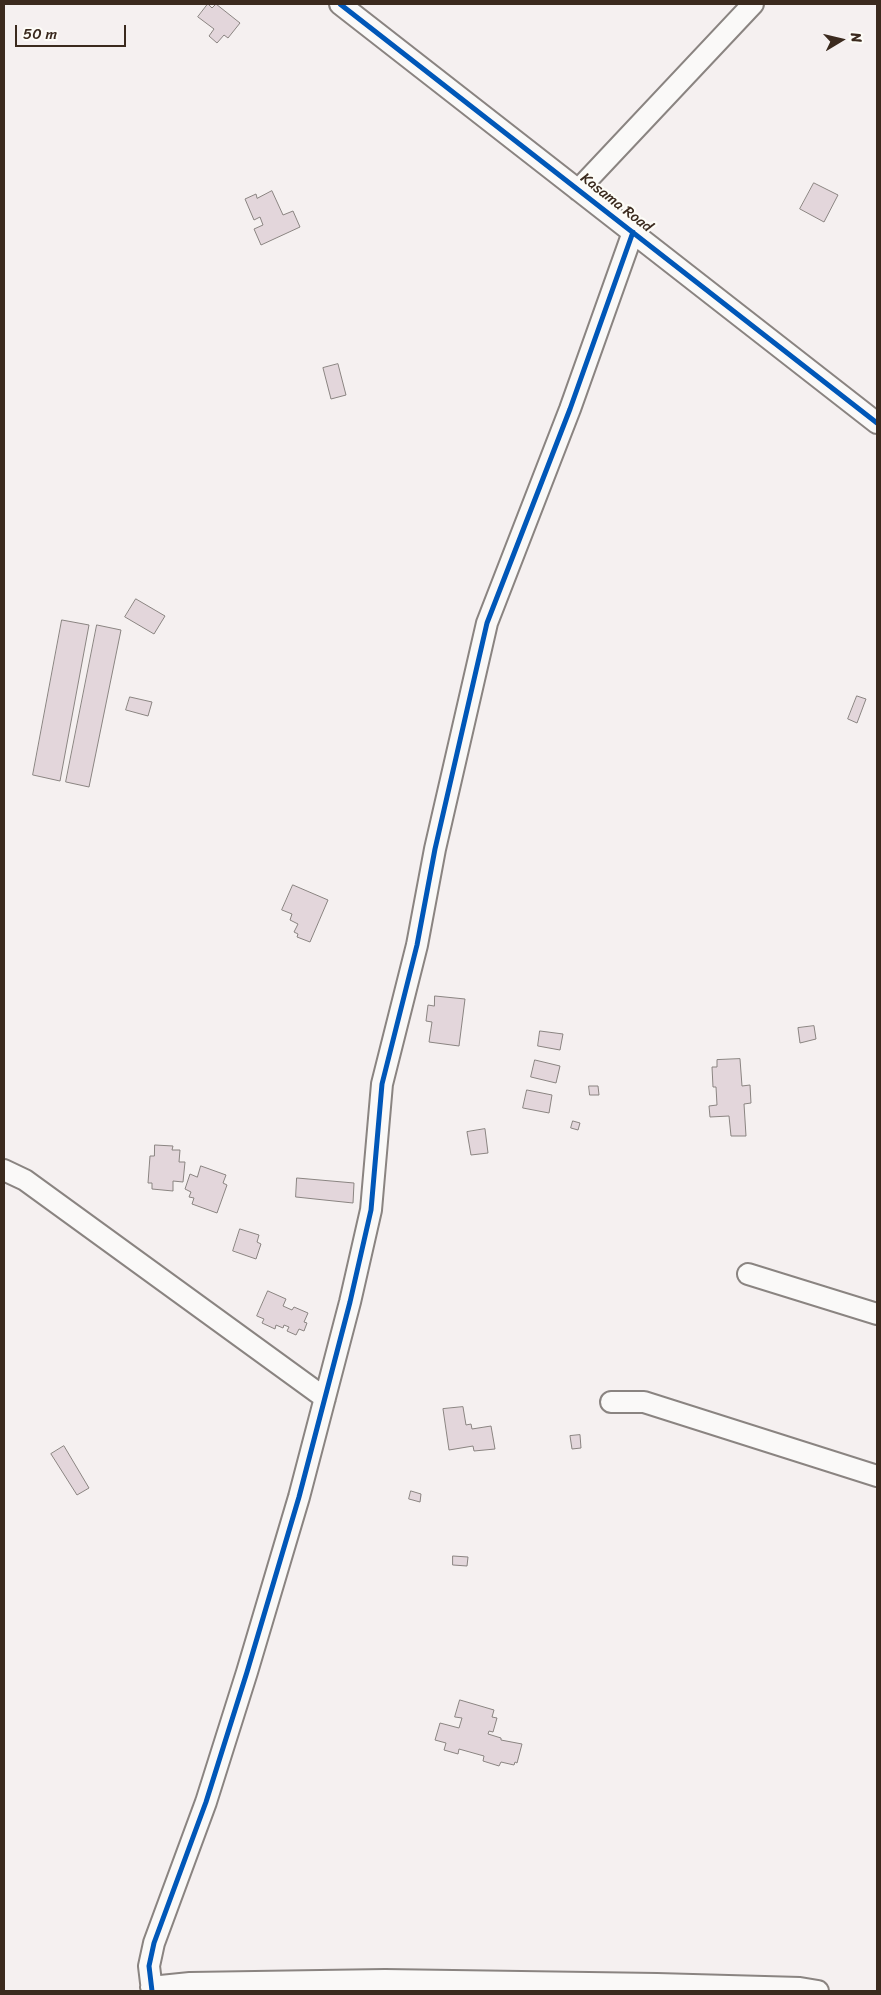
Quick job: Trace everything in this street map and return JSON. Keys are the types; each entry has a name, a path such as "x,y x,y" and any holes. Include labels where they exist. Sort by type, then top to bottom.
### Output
{"street":[{"name":"Kasama Road","path":"340,4 877,423"},
{"path":"578,190 753,4"},
{"path":"633,232 570,409 487,623 435,849 417,945 382,1084 371,1210 350,1302 299,1497 241,1690 206,1802 154,1943 149,1966 151,1989 190,1983 384,1980 667,1984 800,1988 818,1991"},
{"path":"4,1170 26,1180 325,1398"},
{"path":"748,1274 877,1314"},
{"path":"611,1402 644,1402 877,1476"}],"building":[{"path":"208,4 212,8 216,4 240,23 228,38 224,35 217,43 209,36 214,29 198,17"},
{"path":"814,183 838,195 824,222 800,209"},
{"path":"272,191 283,215 293,211 300,227 261,245 254,229 263,225 260,217 254,220 245,199 256,194 257,198"},
{"path":"338,364 346,395 331,399 323,368"},
{"path":"136,599 165,616 154,634 125,617"},
{"path":"62,620 89,625 60,781 33,775"},
{"path":"97,625 121,630 89,787 66,782"},
{"path":"857,696 866,699 857,723 848,719"},
{"path":"130,697 152,702 148,716 126,710"},
{"path":"293,885 328,900 310,942 297,937 298,934 294,932 298,924 290,920 292,914 282,910"},
{"path":"435,996 465,999 459,1046 429,1042 432,1022 426,1021 428,1005 434,1006"},
{"path":"814,1026 816,1039 800,1043 798,1028"},
{"path":"540,1031 563,1034 560,1050 538,1046"},
{"path":"740,1059 742,1086 750,1085 751,1103 744,1104 746,1136 731,1136 729,1116 710,1117 709,1106 717,1105 716,1087 713,1087 712,1067 717,1067 717,1060"},
{"path":"535,1060 560,1066 556,1083 531,1077"},
{"path":"589,1086 598,1086 599,1095 590,1095"},
{"path":"527,1090 552,1095 549,1113 523,1108"},
{"path":"573,1121 580,1123 578,1130 571,1128"},
{"path":"485,1129 488,1153 471,1155 467,1132"},
{"path":"155,1145 173,1146 172,1150 180,1150 179,1162 185,1162 183,1182 173,1181 173,1191 152,1189 152,1183 148,1183 150,1156 154,1156"},
{"path":"201,1166 226,1175 223,1183 227,1185 217,1213 192,1204 194,1198 189,1197 191,1192 185,1189 190,1174 197,1177"},
{"path":"297,1178 354,1183 353,1203 296,1197"},
{"path":"240,1229 259,1235 257,1242 261,1244 256,1259 233,1251"},
{"path":"268,1291 286,1299 283,1306 292,1310 294,1307 308,1313 304,1322 307,1323 304,1331 299,1329 296,1335 287,1331 289,1327 284,1325 283,1328 276,1325 275,1329 262,1323 264,1319 257,1316"},
{"path":"463,1407 466,1425 471,1424 472,1429 491,1426 495,1449 474,1451 473,1446 449,1450 443,1409"},
{"path":"580,1435 581,1448 572,1449 570,1436"},
{"path":"64,1446 89,1488 77,1495 51,1454"},
{"path":"411,1491 421,1494 420,1502 409,1499"},
{"path":"453,1556 468,1557 467,1566 453,1565"},
{"path":"460,1700 494,1710 492,1717 497,1718 493,1732 489,1731 488,1734 501,1738 501,1740 522,1744 517,1763 515,1762 514,1765 501,1762 499,1766 483,1761 484,1756 459,1749 458,1754 444,1750 446,1743 435,1740 440,1723 459,1728 462,1718 455,1717"}],"cycle path":[{"path":"340,4 877,423"},
{"path":"152,1991 149,1966 154,1943 206,1802 247,1672 299,1497 350,1302 371,1210 382,1084 417,945 435,849 487,623 570,409 633,232"}]}
